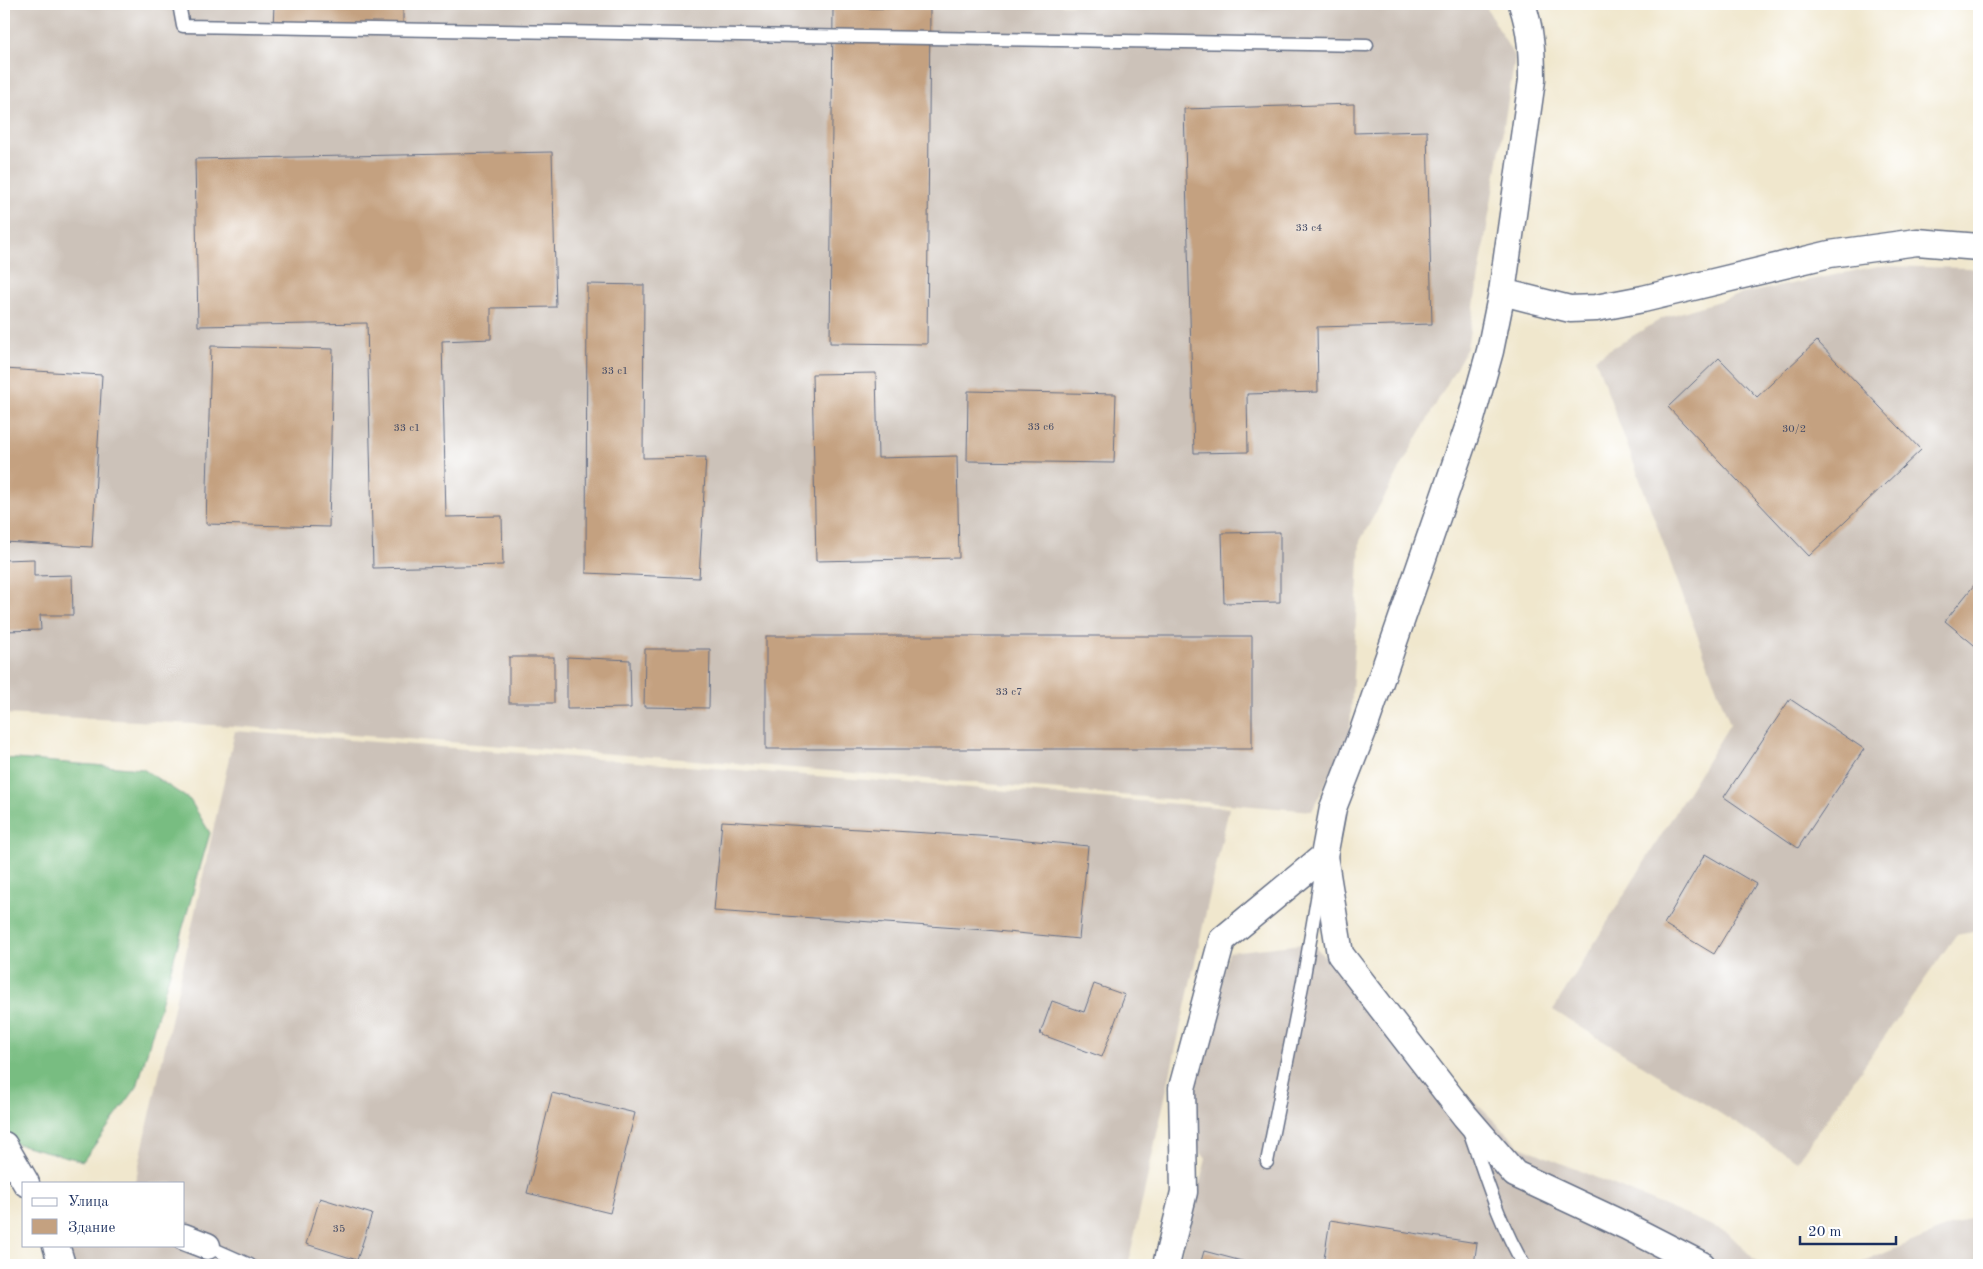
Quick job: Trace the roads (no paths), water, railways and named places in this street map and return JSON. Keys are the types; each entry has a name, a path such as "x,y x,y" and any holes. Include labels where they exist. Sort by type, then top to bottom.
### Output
{"street":[{"path":"1522,4 1528,21 1532,45 1532,80 1502,292 1490,351 1471,419 1363,731 1333,808 1324,856 1340,954 1465,1116 1515,1174 1626,1226 1702,1265"},
{"path":"1502,292 1570,309 1596,308 1830,254 1917,242 1979,247"},
{"path":"1166,1265 1184,1192 1182,1088 1222,940 1324,856"},
{"path":"4,1145 27,1182"},
{"path":"56,1246 62,1265"}],"lane":[{"path":"179,4 184,26 1367,45"},
{"path":"1267,1162 1304,976 1324,856"},
{"path":"1465,1116 1497,1213 1524,1265"},
{"path":"195,1241 230,1265"},
{"path":"195,1241 250,1265"}]}
